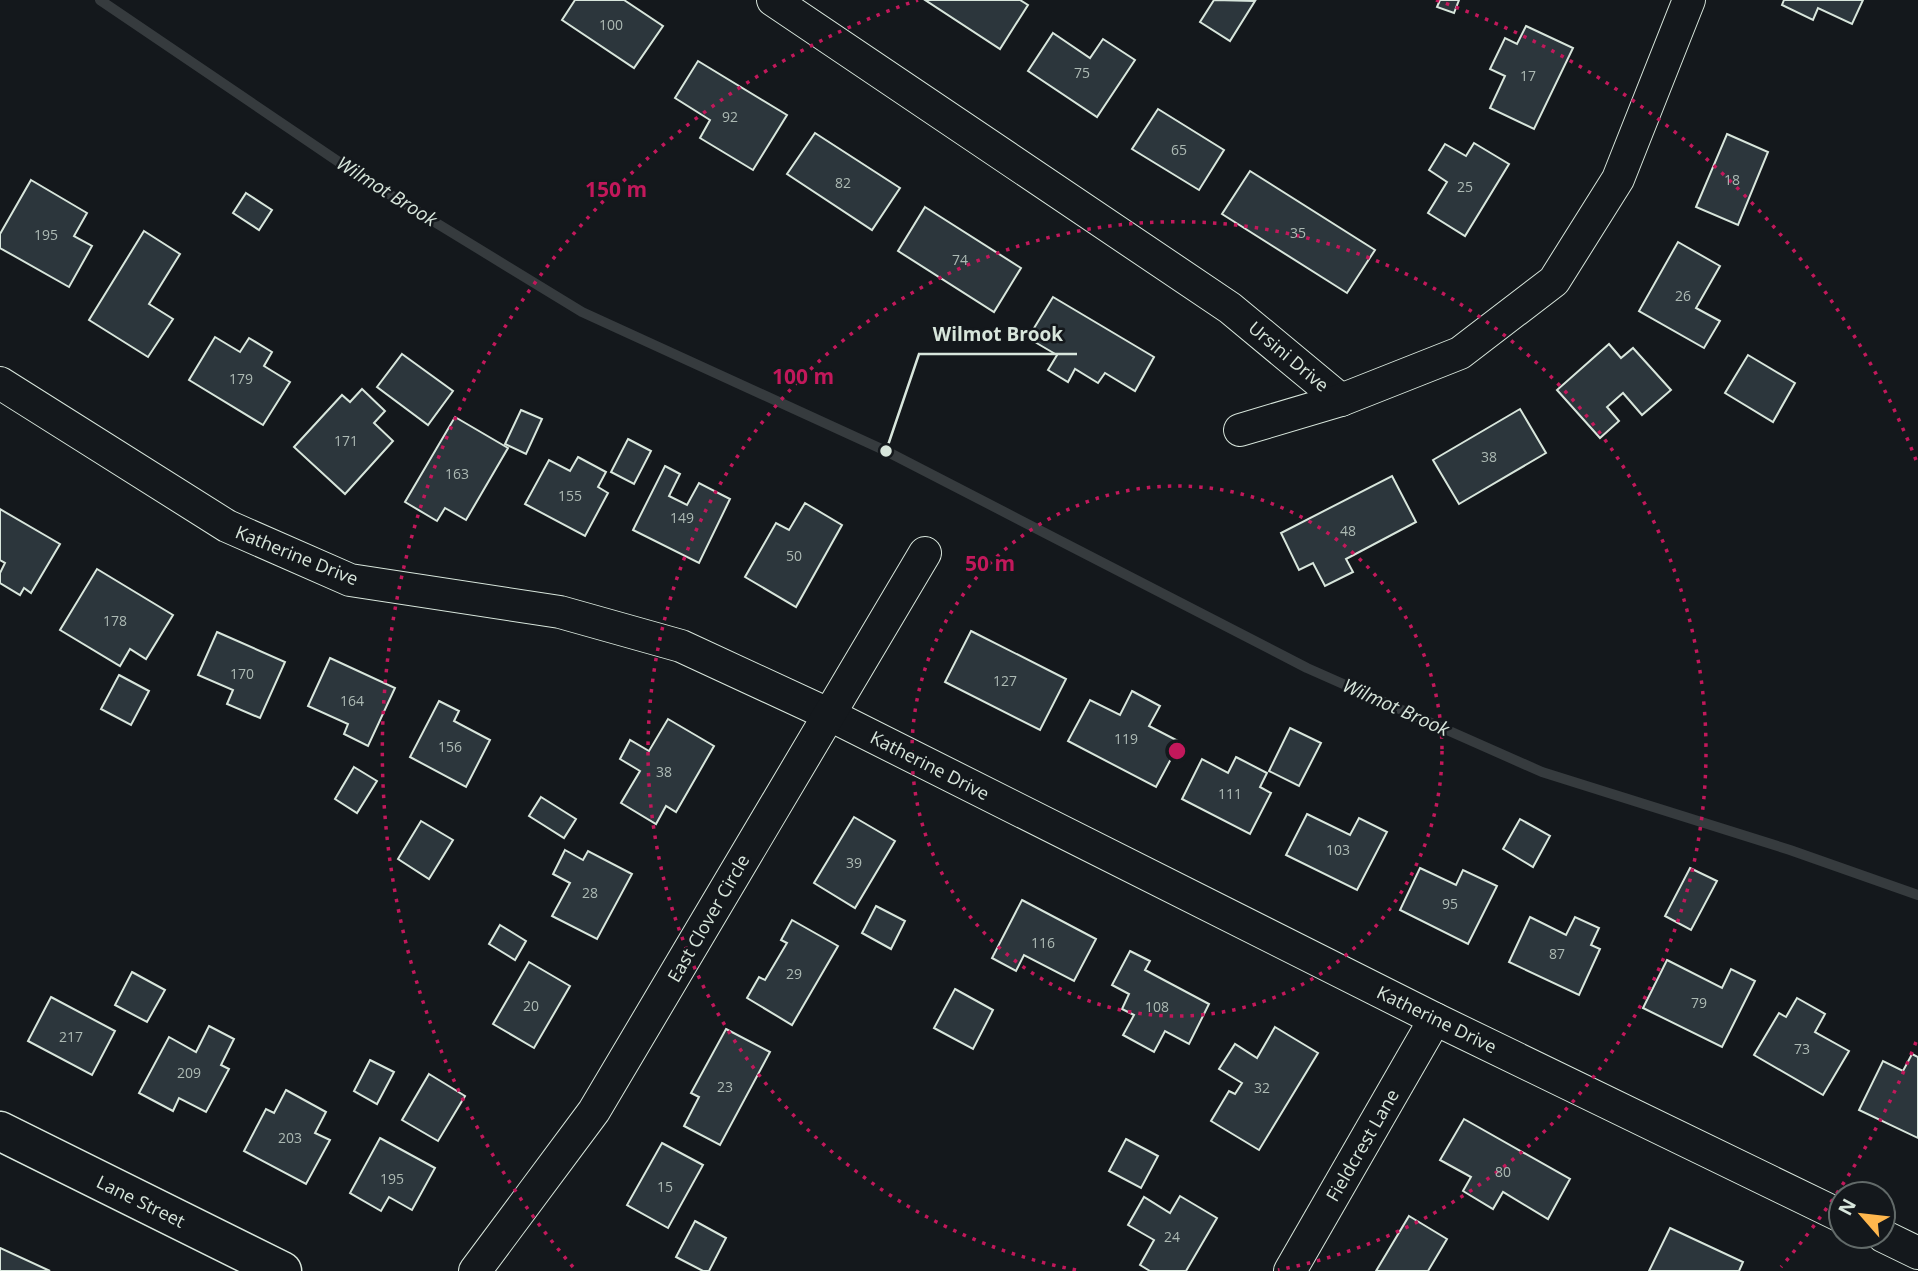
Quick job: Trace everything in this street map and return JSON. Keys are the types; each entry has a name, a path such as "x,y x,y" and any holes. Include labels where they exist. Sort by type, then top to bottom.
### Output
{"street":[{"name":"Ursini Drive","path":"773,0 1230,308 1341,400 1460,353 1555,281 1618,179 1689,0"},
{"name":"Katherine Drive","path":"0,383 227,526 350,580 560,612 681,646 828,714 1435,1019 1827,1209"},
{"path":"1240,429 1341,400"},
{"name":"East Clover Circle","path":"475,1271 594,1111 925,553"},
{"name":"Fieldcrest Lane","path":"1290,1271 1435,1019"},
{"name":"Lane Street","path":"0,1131 282,1271"},
{"path":"1897,1243 1918,1253"}],"building":[{"path":"575,0 624,0 663,26 634,68 562,20"},
{"path":"925,0 1020,0 1028,5 1000,49"},
{"path":"1214,0 1255,1 1230,41 1200,22"},
{"path":"1440,0 1459,0 1454,13 1437,7"},
{"path":"1784,0 1863,0 1852,24 1818,8 1813,20 1782,5"},
{"path":"1526,26 1573,48 1534,129 1490,108 1505,76 1490,69 1505,38 1517,44"},
{"path":"1053,33 1090,58 1103,39 1135,60 1097,117 1028,71"},
{"path":"698,61 787,115 753,170 700,138 710,120 675,98"},
{"path":"1158,109 1224,150 1199,190 1132,149"},
{"path":"815,133 900,188 872,230 787,174"},
{"path":"1727,134 1768,152 1738,225 1696,207"},
{"path":"1474,143 1509,164 1465,236 1428,213 1447,182 1429,170 1445,144 1466,156"},
{"path":"1250,171 1375,250 1347,293 1222,214"},
{"path":"31,180 87,213 74,236 92,246 69,287 0,248 0,234"},
{"path":"246,193 272,210 259,230 233,213"},
{"path":"925,207 1021,268 994,312 898,251"},
{"path":"144,231 180,254 149,304 173,319 148,357 89,320"},
{"path":"1678,242 1720,266 1696,308 1720,321 1704,348 1639,311"},
{"path":"1053,297 1154,357 1135,391 1105,373 1098,383 1075,369 1068,382 1048,370 1057,355 1028,338"},
{"path":"215,337 240,352 249,338 272,352 264,366 290,382 263,425 189,380"},
{"path":"1609,344 1621,358 1633,348 1671,390 1642,415 1623,393 1607,407 1619,421 1600,438 1557,390"},
{"path":"402,354 453,391 428,425 377,387"},
{"path":"1748,355 1795,383 1773,422 1725,393"},
{"path":"362,389 385,411 374,423 393,441 345,494 294,447 342,395 350,402"},
{"path":"1520,409 1546,453 1459,504 1433,460"},
{"path":"521,410 542,419 526,454 505,444"},
{"path":"455,417 508,448 466,520 445,508 437,521 405,502"},
{"path":"628,439 651,451 634,484 611,472"},
{"path":"578,457 606,472 598,487 608,493 585,536 525,504 549,460 570,471"},
{"path":"665,466 680,474 669,496 687,505 699,483 730,499 699,563 633,530"},
{"path":"1392,476 1416,522 1346,559 1353,572 1325,586 1313,563 1299,570 1281,533"},
{"path":"805,503 842,525 796,607 745,577 776,523 789,530"},
{"path":"0,509 60,544 31,593 24,588 20,595 0,583 0,573 5,563 0,560"},
{"path":"97,569 173,615 146,659 130,649 120,666 60,630"},
{"path":"971,631 1066,679 1040,730 945,682"},
{"path":"217,632 285,662 260,718 227,704 233,690 198,675"},
{"path":"330,658 395,688 368,746 344,734 348,724 308,706"},
{"path":"119,675 149,691 131,725 101,709"},
{"path":"1132,691 1160,706 1149,726 1180,742 1156,787 1068,741 1090,700 1120,715"},
{"path":"439,701 459,711 454,721 490,740 466,787 410,757"},
{"path":"668,719 714,746 676,812 666,806 656,824 621,803 640,771 620,759 630,740 649,751"},
{"path":"1290,728 1321,743 1299,786 1269,771"},
{"path":"1236,757 1267,773 1260,787 1271,793 1250,834 1182,799 1202,759 1228,773"},
{"path":"354,767 377,781 357,813 335,799"},
{"path":"541,797 576,819 564,838 529,816"},
{"path":"1307,814 1350,835 1359,818 1387,832 1357,890 1286,855"},
{"path":"854,817 895,841 855,908 814,883"},
{"path":"1520,819 1550,836 1533,867 1503,849"},
{"path":"421,821 453,840 429,879 398,859"},
{"path":"565,850 583,860 588,851 632,874 597,939 552,916 570,883 553,874"},
{"path":"1420,868 1456,885 1463,870 1497,886 1468,944 1400,910"},
{"path":"1690,868 1717,881 1691,930 1665,916"},
{"path":"1022,900 1096,939 1074,981 1024,955 1016,971 992,958"},
{"path":"876,906 905,921 891,949 862,933"},
{"path":"1530,917 1566,935 1575,917 1599,928 1591,945 1600,949 1579,995 1509,962"},
{"path":"792,920 838,946 792,1025 747,998 759,977 765,980 787,943 781,940"},
{"path":"500,925 526,941 515,960 489,944"},
{"path":"1130,951 1150,961 1145,970 1209,1004 1189,1044 1165,1031 1154,1052 1123,1035 1134,1015 1122,1009 1129,994 1112,985"},
{"path":"1667,960 1722,988 1731,969 1755,981 1722,1047 1643,1008"},
{"path":"529,962 570,986 534,1048 493,1024"},
{"path":"132,972 165,990 147,1022 115,1005"},
{"path":"955,989 993,1010 973,1049 934,1028"},
{"path":"51,997 115,1031 92,1075 28,1041"},
{"path":"1797,998 1825,1014 1815,1032 1849,1051 1823,1095 1754,1055 1779,1013 1786,1017"},
{"path":"209,1026 234,1039 221,1065 229,1069 206,1112 179,1098 173,1111 139,1093 169,1037 196,1052"},
{"path":"1275,1027 1318,1053 1259,1150 1211,1121 1229,1091 1235,1094 1242,1083 1219,1069 1235,1044 1257,1058"},
{"path":"726,1029 770,1052 720,1145 684,1126 699,1097 691,1093"},
{"path":"1912,1054 1918,1057 1918,1138 1859,1110 1883,1061 1903,1071"},
{"path":"370,1060 394,1072 377,1104 354,1091"},
{"path":"429,1074 465,1096 438,1141 402,1120"},
{"path":"286,1090 326,1112 315,1133 330,1140 306,1184 244,1151 266,1109 274,1113"},
{"path":"1464,1119 1570,1179 1548,1219 1503,1192 1493,1209 1463,1191 1471,1177 1440,1160"},
{"path":"380,1138 435,1168 412,1210 389,1197 381,1211 350,1193"},
{"path":"1126,1139 1158,1156 1141,1188 1109,1171"},
{"path":"662,1143 703,1165 668,1228 627,1205"},
{"path":"1180,1196 1217,1218 1186,1271 1150,1271 1140,1265 1154,1240 1128,1225 1144,1197 1170,1213"},
{"path":"1409,1216 1447,1239 1428,1271 1376,1271"},
{"path":"695,1221 726,1238 709,1271 703,1271 676,1257"},
{"path":"1670,1228 1743,1262 1739,1271 1649,1271"},
{"path":"0,1248 50,1271 0,1271"}],"waterway":[{"name":"Wilmot Brook","path":"100,0 361,177 582,312 886,451 1307,668 1542,772 1790,850 1918,895"}],"place":[{"name":"Wilmot Brook","path":"886,451"}]}
